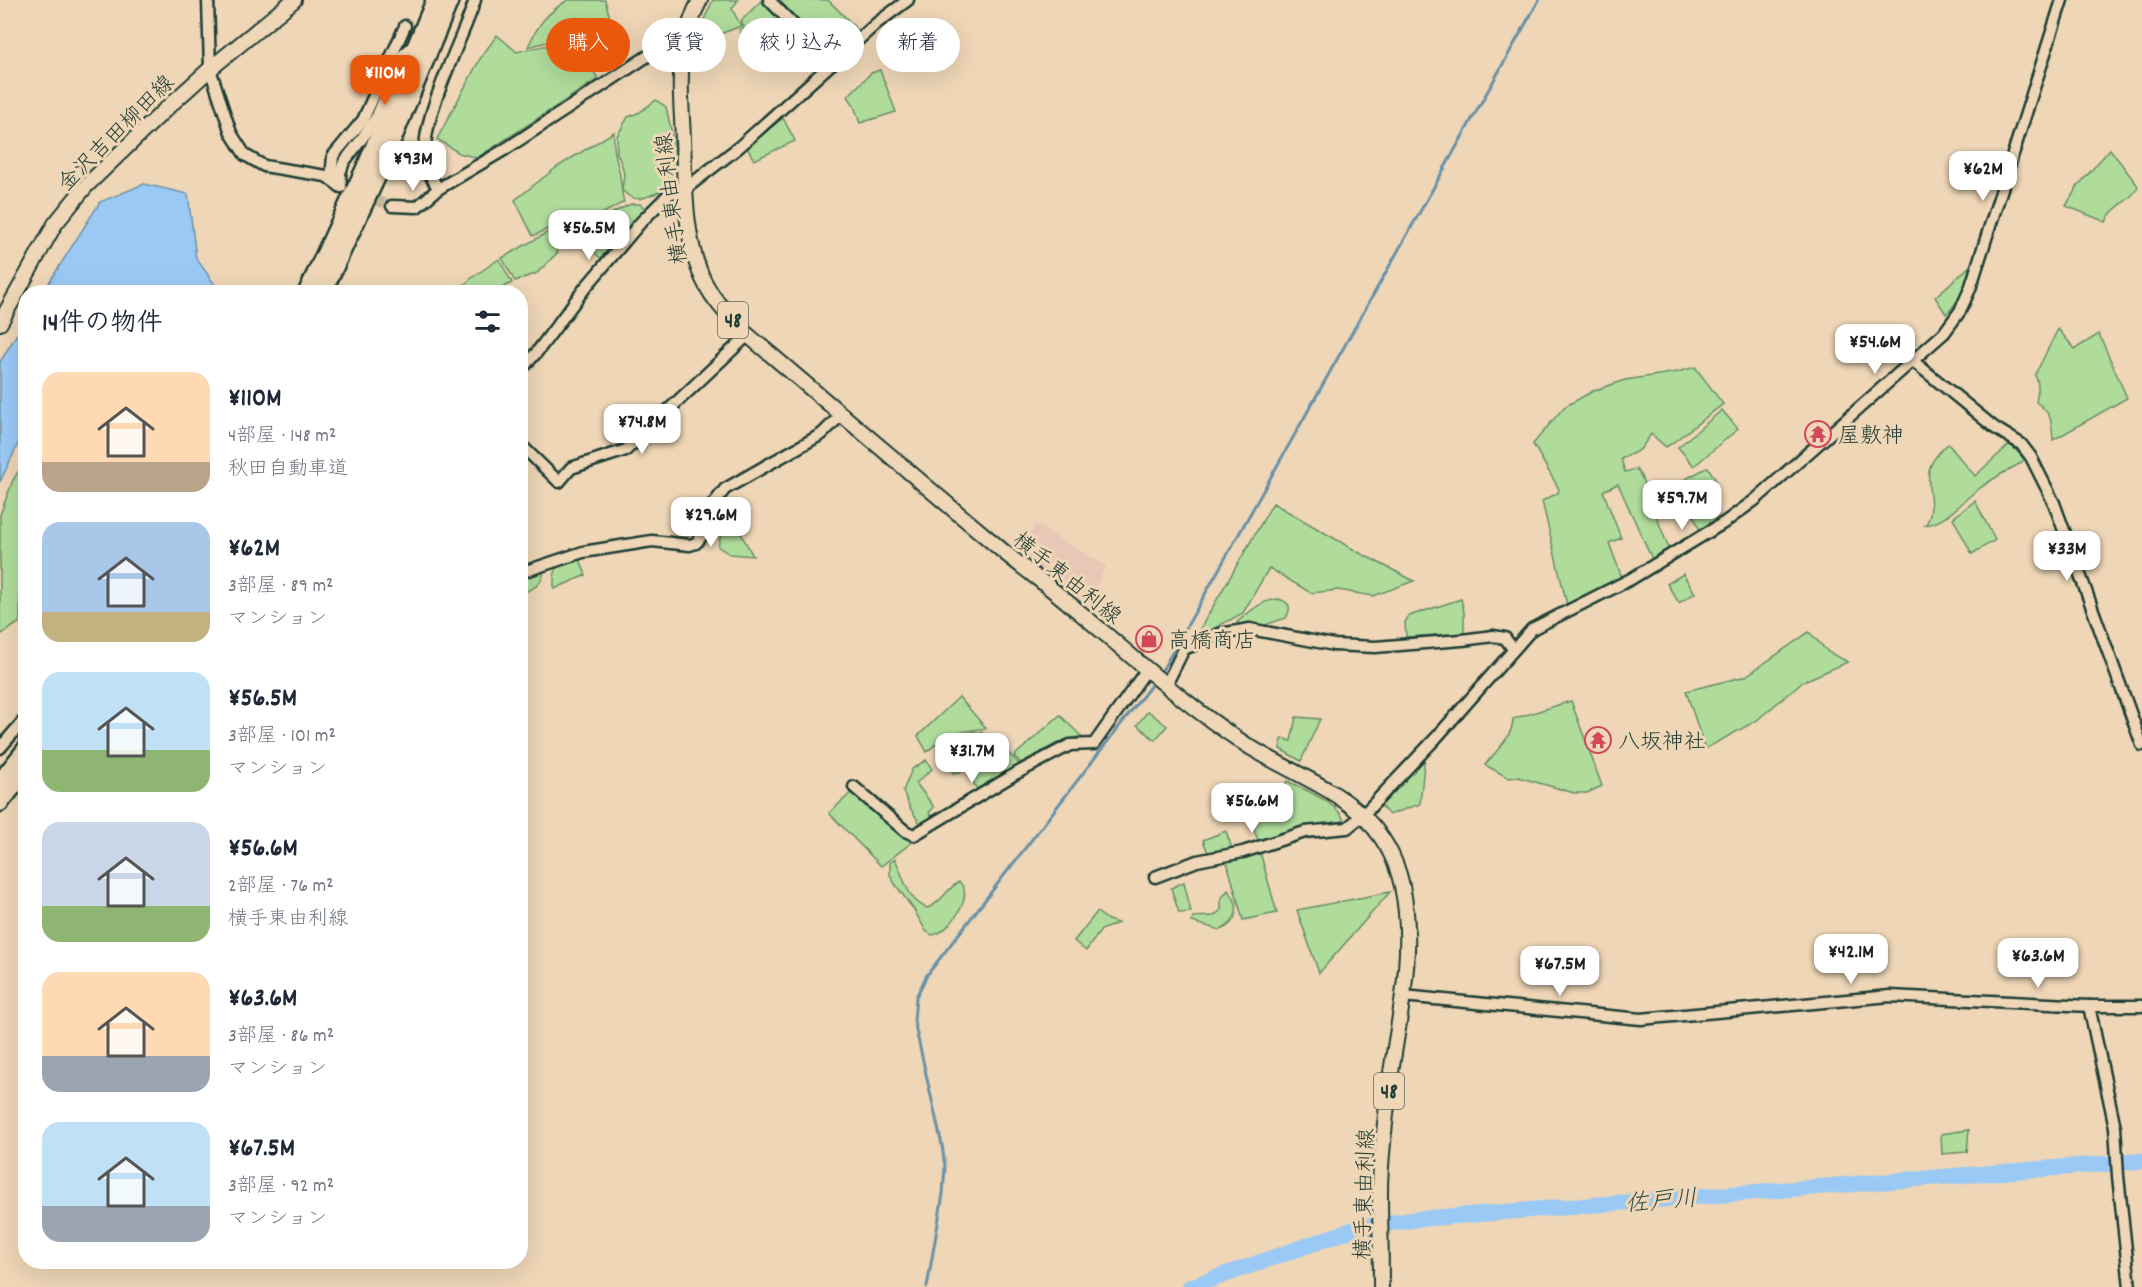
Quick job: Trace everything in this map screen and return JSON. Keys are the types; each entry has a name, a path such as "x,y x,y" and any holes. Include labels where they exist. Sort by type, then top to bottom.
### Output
{"highway":[{"path":"310,285 366,166 435,0"},
{"path":"326,285 380,170 450,0"},
{"path":"0,782 18,758"},
{"path":"0,803 18,781"}],"main road":[{"name":"金沢吉田柳田線","path":"21,285 55,224 77,196 169,106 294,0"},
{"name":"横手東由利線","path":"692,18 700,0"},
{"name":"横手東由利線","path":"681,72 686,189 692,247 699,271 709,292 748,335 999,548 1166,685 1245,744 1329,789 1363,815 1377,831 1390,854 1402,885 1407,966 1388,1094 1380,1187 1381,1287"},
{"name":"金沢吉田柳田線","path":"0,323 18,291"}],"street":[{"path":"208,0 210,69 231,133 245,155 264,166 326,176 341,187 340,173 344,162 362,140 377,116 402,56 418,42"},
{"path":"438,189 427,168 425,145 428,123 475,0"},
{"path":"769,0 787,18"},
{"path":"864,35 908,0"},
{"path":"1155,877 1197,861 1243,852 1305,832 1347,828 1363,815 1436,738 1532,629 1631,579 1725,522 1755,500 1944,333 1960,311 1970,289 2062,0"},
{"path":"331,179 333,156 363,120 405,26"},
{"path":"392,206 417,207 438,189 524,137 642,60"},
{"path":"528,362 585,288 641,222 669,194 686,189 738,147 823,72"},
{"path":"528,452 559,482 571,468 626,450 748,335"},
{"path":"1913,361 1995,428 2021,444 2031,457 2054,503 2142,745"},
{"path":"528,570 584,552 652,541 696,543 701,537 711,507 725,489 822,434 841,415"},
{"path":"1166,685 1184,650 1220,634 1250,629 1334,645 1375,647 1493,636 1504,638 1513,649"},
{"path":"854,787 905,831 914,835 1070,744 1094,744 1147,669"},
{"path":"0,748 18,727"},
{"path":"1403,996 1641,1019 1890,996 2089,1006 2142,1006"},
{"path":"2089,1006 2115,1127 2130,1287"}],"shaded area":[{"path":"1035,524 1106,566 1086,607 1021,554"}],"green space":[{"path":"568,0 605,0 610,18 546,18"},
{"path":"713,0 738,0 732,9 738,20 738,27 726,32 726,18 705,18"},
{"path":"762,0 778,16 776,18 744,18"},
{"path":"779,0 828,0 846,18 796,18"},
{"path":"546,18 546,42 528,47 536,32"},
{"path":"497,35 517,52 546,46 546,72 594,72 598,79 477,158 459,153 437,139 480,59"},
{"path":"881,72 896,112 860,123 848,96 871,73"},
{"path":"656,100 666,107 675,169 668,186 642,198 633,198 622,190 624,175 617,153 617,136 628,117 640,112"},
{"path":"783,118 795,141 754,160 747,147"},
{"path":"614,132 614,150 624,202 574,229 570,241 561,246 552,227 533,236 515,200 557,167"},
{"path":"2110,149 2138,186 2131,196 2113,211 2106,222 2066,206 2077,187"},
{"path":"631,204 640,204 647,210 600,258 579,236 606,216"},
{"path":"550,231 558,252 537,273 515,281 502,258"},
{"path":"499,259 512,283 508,285 464,285"},
{"path":"1970,266 1962,292 1946,314 1935,297"},
{"path":"2058,329 2075,349 2099,334 2127,398 2053,440 2050,418 2046,410 2036,402 2038,385 2035,375"},
{"path":"1695,367 1723,404 1666,447 1651,434 1640,450 1621,459 1625,472 1636,469 1641,476 1669,549 1652,559 1618,484 1603,491 1621,538 1609,543 1622,578 1567,605 1542,501 1558,493 1559,489 1533,444 1564,407 1593,391 1625,380 1678,372"},
{"path":"1722,410 1738,429 1694,466 1678,447"},
{"path":"1948,444 1975,476 2010,444 2024,459 1981,487 1940,521 1925,525 1929,519 1931,504 1930,467"},
{"path":"1708,467 1716,481 1701,489 1717,520 1700,531 1680,482"},
{"path":"18,472 18,623 0,635 0,515"},
{"path":"723,497 734,517 739,514 747,528 740,532 753,556 730,554 718,547 724,520 712,516"},
{"path":"1975,501 1995,540 1972,554 1953,518"},
{"path":"1273,503 1414,581 1373,596 1338,590 1311,593 1269,568 1243,613 1194,639"},
{"path":"579,557 586,575 554,589 554,574 558,566"},
{"path":"544,570 539,583 528,590 528,576"},
{"path":"1683,574 1695,593 1679,603 1667,584"},
{"path":"1278,599 1289,606 1286,618 1265,625 1237,622 1261,604"},
{"path":"1461,599 1464,612 1464,633 1406,637 1405,622 1409,616"},
{"path":"1809,632 1828,652 1848,662 1802,682 1756,721 1705,749 1686,691 1746,676"},
{"path":"959,697 986,728 947,737 927,752 918,736"},
{"path":"1571,701 1602,786 1587,793 1574,793 1518,777 1509,778 1485,765 1507,738 1513,719"},
{"path":"1148,711 1167,726 1155,740 1137,725"},
{"path":"1060,715 1081,736 1059,742 1021,763 1014,756"},
{"path":"1296,717 1320,719 1301,761 1280,749 1282,738 1291,741"},
{"path":"981,732 989,737 992,749 990,756 960,772 953,773 941,746 945,740"},
{"path":"995,739 1020,765 978,790 966,771 994,757"},
{"path":"1425,755 1420,804 1389,815 1379,804"},
{"path":"926,760 932,769 916,783 934,807 929,813 933,818 921,825 903,791 912,769"},
{"path":"1287,781 1328,803 1336,809 1344,821 1305,827 1258,841 1248,811 1279,803"},
{"path":"852,792 915,840 881,866 829,813"},
{"path":"1226,831 1232,849 1208,853 1203,840"},
{"path":"1260,852 1277,913 1243,920 1227,862"},
{"path":"895,859 906,887 914,899 927,908 959,882 963,888 963,904 959,912 953,921 939,933 932,935 926,931 895,884 890,875 890,863"},
{"path":"1184,882 1191,912 1179,913 1171,888"},
{"path":"1228,890 1236,907 1231,923 1220,930 1192,922 1193,917 1214,916 1221,910 1221,899"},
{"path":"1390,892 1319,973 1297,910"},
{"path":"1097,912 1108,920 1118,923 1101,930 1086,951 1074,941"},
{"path":"1969,1130 1967,1152 1942,1154 1941,1134"}],"water":[{"path":"144,184 188,194 196,258 215,285 47,285 100,202"},
{"path":"18,332 18,444 0,482 0,362"}],"waterway":[{"path":"1159,676 1539,0"},
{"path":"927,1287 943,1194 945,1167 914,1021 916,997 927,975 1152,684"},
{"name":"佐戸川","path":"1190,1287 1357,1228 1418,1219 2142,1161"}],"tunnel":[{"path":"361,195 392,206"}],"place":[{"name":"屋敷神","path":"1818,434"},
{"name":"高橋商店","path":"1149,639"},
{"name":"八坂神社","path":"1598,740"}]}
